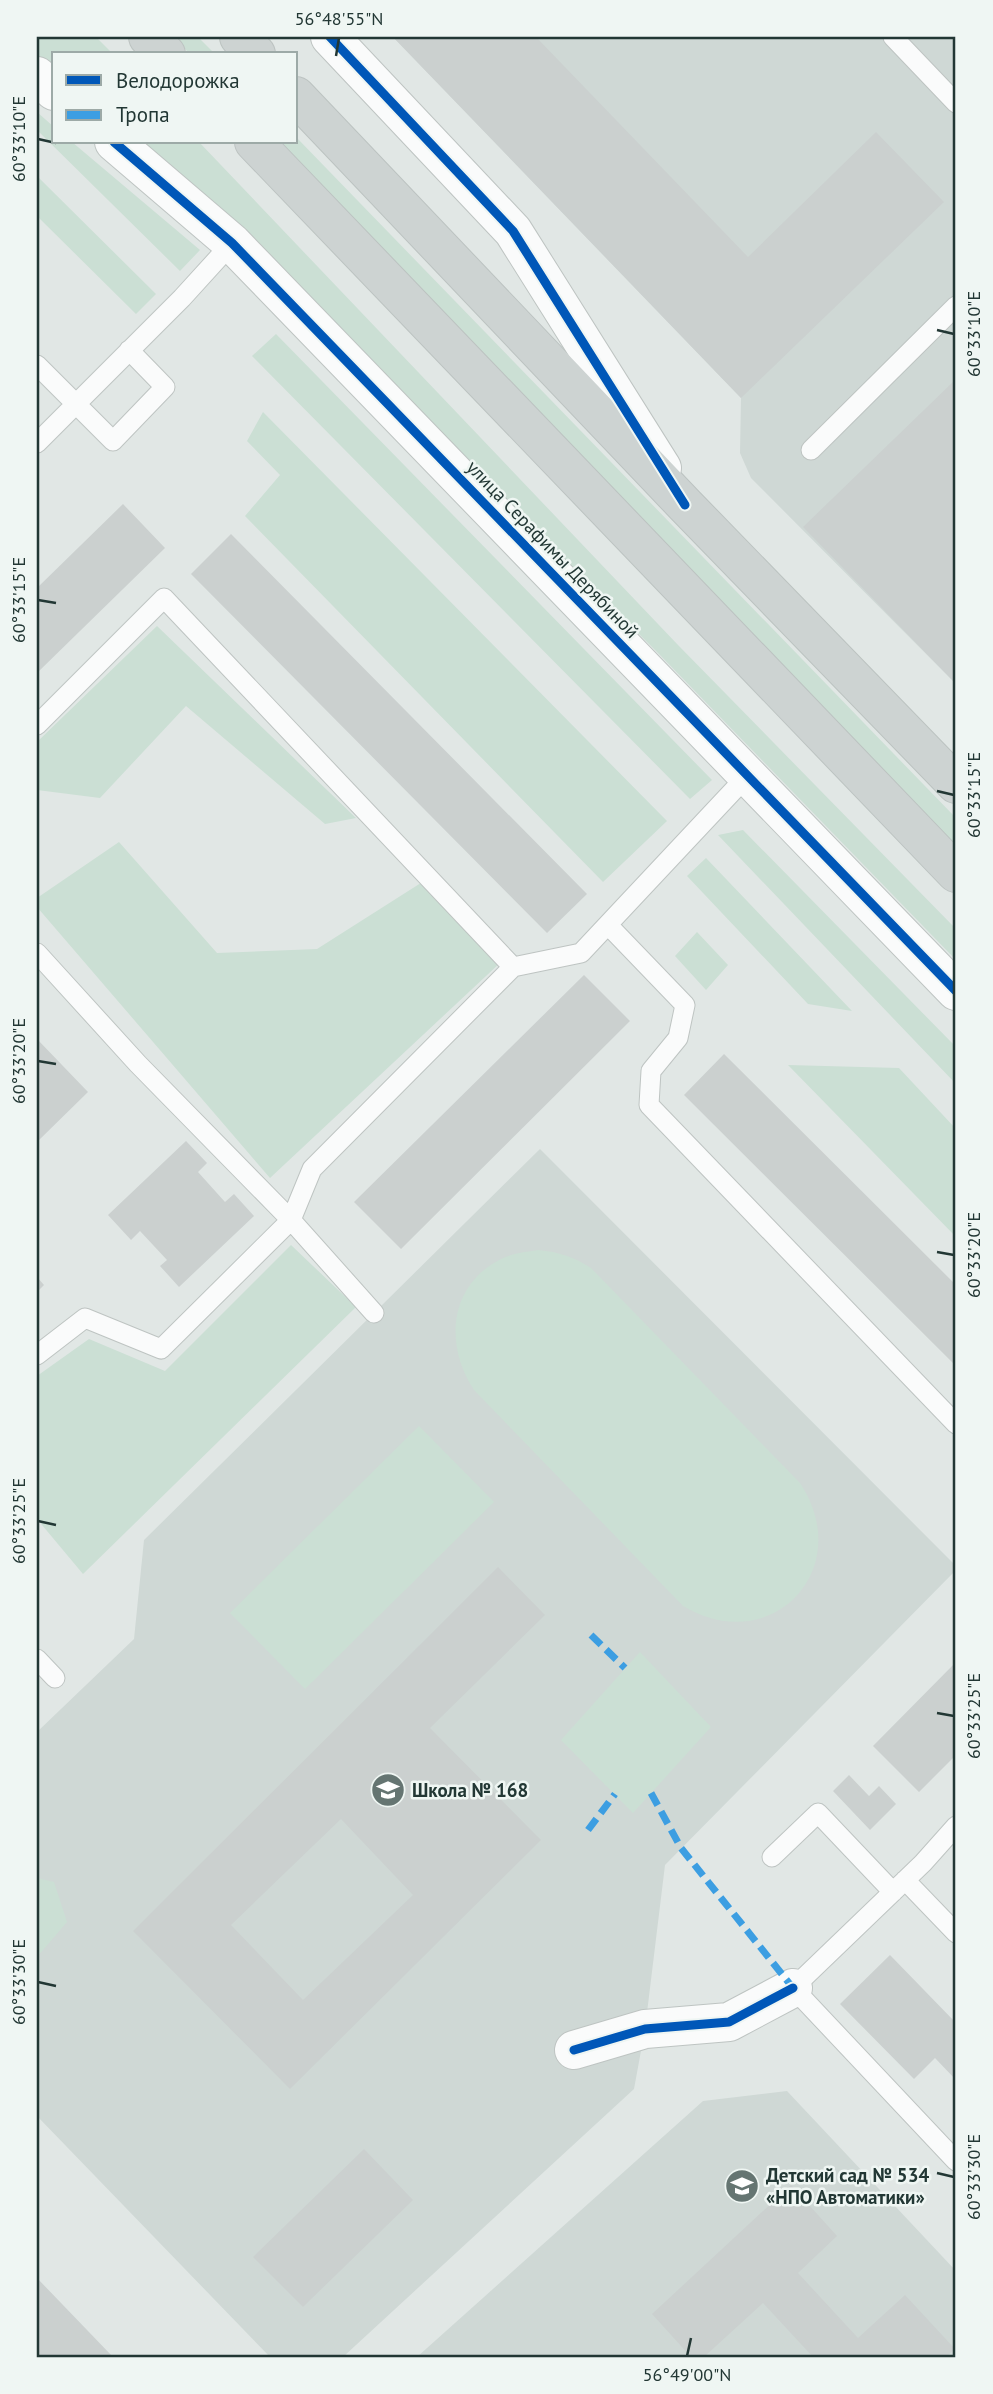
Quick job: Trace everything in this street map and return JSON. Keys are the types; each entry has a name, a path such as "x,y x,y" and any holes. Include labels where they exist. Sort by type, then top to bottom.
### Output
{"main road":[{"path":"148,37 164,52"},
{"path":"239,37 254,52"},
{"path":"298,98 685,505 956,784"},
{"path":"256,144 956,873"}],"street":[{"path":"330,37 513,231 685,505"},
{"path":"37,76 52,89"},
{"name":"улица Серафимы Дерябиной","path":"116,144 232,243 956,992"},
{"path":"575,2050 645,2029 729,2022 793,1988"}],"lane":[{"path":"893,37 956,103"},
{"path":"37,443 232,243"},
{"path":"811,450 956,306"},
{"path":"37,365 113,441 165,387 130,349"},
{"path":"37,725 164,598 513,967"},
{"path":"37,1355 85,1318 161,1349 291,1220 312,1169 513,967 581,953 747,776"},
{"path":"608,925 685,1005 678,1038 651,1071 649,1105 956,1424"},
{"path":"37,953 138,1064 291,1220 374,1313"},
{"path":"37,1659 55,1678"},
{"path":"772,1857 818,1813 956,1933"},
{"path":"956,1826 899,1886 793,1988 956,2161"}],"shaded area":[{"path":"393,37 956,37 956,684 751,478 740,453 741,398"},
{"name":"Школа № 168","path":"540,1149 956,1566 956,1570 665,1865 645,2029 634,2089 343,2357 270,2357 37,2116 37,1732 134,1639 144,1540"},
{"name":"Детский сад № 534 «НПО Автоматики»","path":"787,2091 956,2271 956,2357 417,2357 703,2101"}],"green space":[{"path":"37,37 96,37 111,52 52,52 52,73 37,60"},
{"path":"173,37 198,37 213,52 188,52"},
{"path":"37,112 52,125 52,144 74,144 200,250 180,271 37,130"},
{"path":"298,139 956,818 956,851 276,144 298,144"},
{"path":"135,144 201,144 678,645 956,929 956,960 658,653 227,222"},
{"path":"37,176 156,294 136,314 37,216"},
{"path":"276,334 712,780 690,799 252,356"},
{"path":"263,412 667,821 603,882 245,516 280,475 247,441"},
{"path":"157,626 356,818 325,824 186,706 100,798 37,790 37,742"},
{"path":"743,830 956,1047 956,1084 718,835"},
{"path":"119,842 217,953 317,949 424,881 501,962 270,1178 37,907 37,898"},
{"path":"706,858 852,1011 808,1004 687,876"},
{"path":"697,932 728,965 706,990 675,956"},
{"path":"788,1065 899,1068 956,1129 956,1237"},
{"path":"291,1245 356,1307 83,1574 37,1519 37,1376 89,1339 165,1371"},
{"path":"538,1250 566,1256 591,1268 800,1483 815,1515 818,1546 811,1574 796,1597 774,1613 746,1621 716,1619 683,1606 474,1390 464,1373 458,1354 457,1317 462,1300 471,1284 484,1270 506,1257"},
{"path":"419,1426 494,1502 305,1689 230,1613"},
{"path":"640,1652 711,1727 633,1813 561,1740"},
{"path":"37,1878 54,1882 67,1922 37,1957"}],"building":[{"path":"393,37 539,37 537,38 748,257 876,132 944,202 741,398"},
{"path":"956,379 956,684 803,527"},
{"path":"123,504 165,548 37,673 37,588"},
{"path":"231,534 587,894 547,933 191,574"},
{"path":"584,975 630,1021 401,1249 354,1202"},
{"path":"37,1039 88,1092 37,1142"},
{"path":"724,1054 956,1285 956,1366 684,1095"},
{"path":"186,1141 207,1163 198,1172 225,1202 234,1194 254,1216 179,1287 160,1266 167,1260 140,1231 131,1240 108,1215"},
{"path":"37,1277 44,1285 37,1292"},
{"path":"498,1567 545,1615 430,1728 541,1840 290,2089 133,1931","holes":["341,1819 413,1895 303,2000 231,1925"]},
{"path":"956,1662 956,1755 919,1792 873,1746"},
{"path":"849,1775 869,1796 879,1786 896,1804 870,1830 833,1791"},
{"path":"890,1955 956,2023 956,2080 935,2058 914,2079 840,2004"},
{"path":"364,2149 413,2200 303,2307 253,2257"},
{"path":"791,2185 837,2236 798,2273 858,2338 905,2295 955,2349 946,2357 813,2357 763,2303 704,2357 691,2357 652,2314"},
{"path":"37,2278 113,2357 37,2357"}],"marked path":[{"path":"591,1635 625,1668"},
{"path":"651,1793 681,1848 793,1988"},
{"path":"588,1830 615,1794"}],"cycle path":[{"path":"330,37 513,231 685,505"},
{"path":"116,144 232,243 956,991"},
{"path":"574,2050 645,2029 729,2022 793,1988"}],"place":[{"name":"Школа № 168","path":"388,1790"},
{"name":"Детский сад № 534 «НПО Автоматики»","path":"742,2186"}]}
